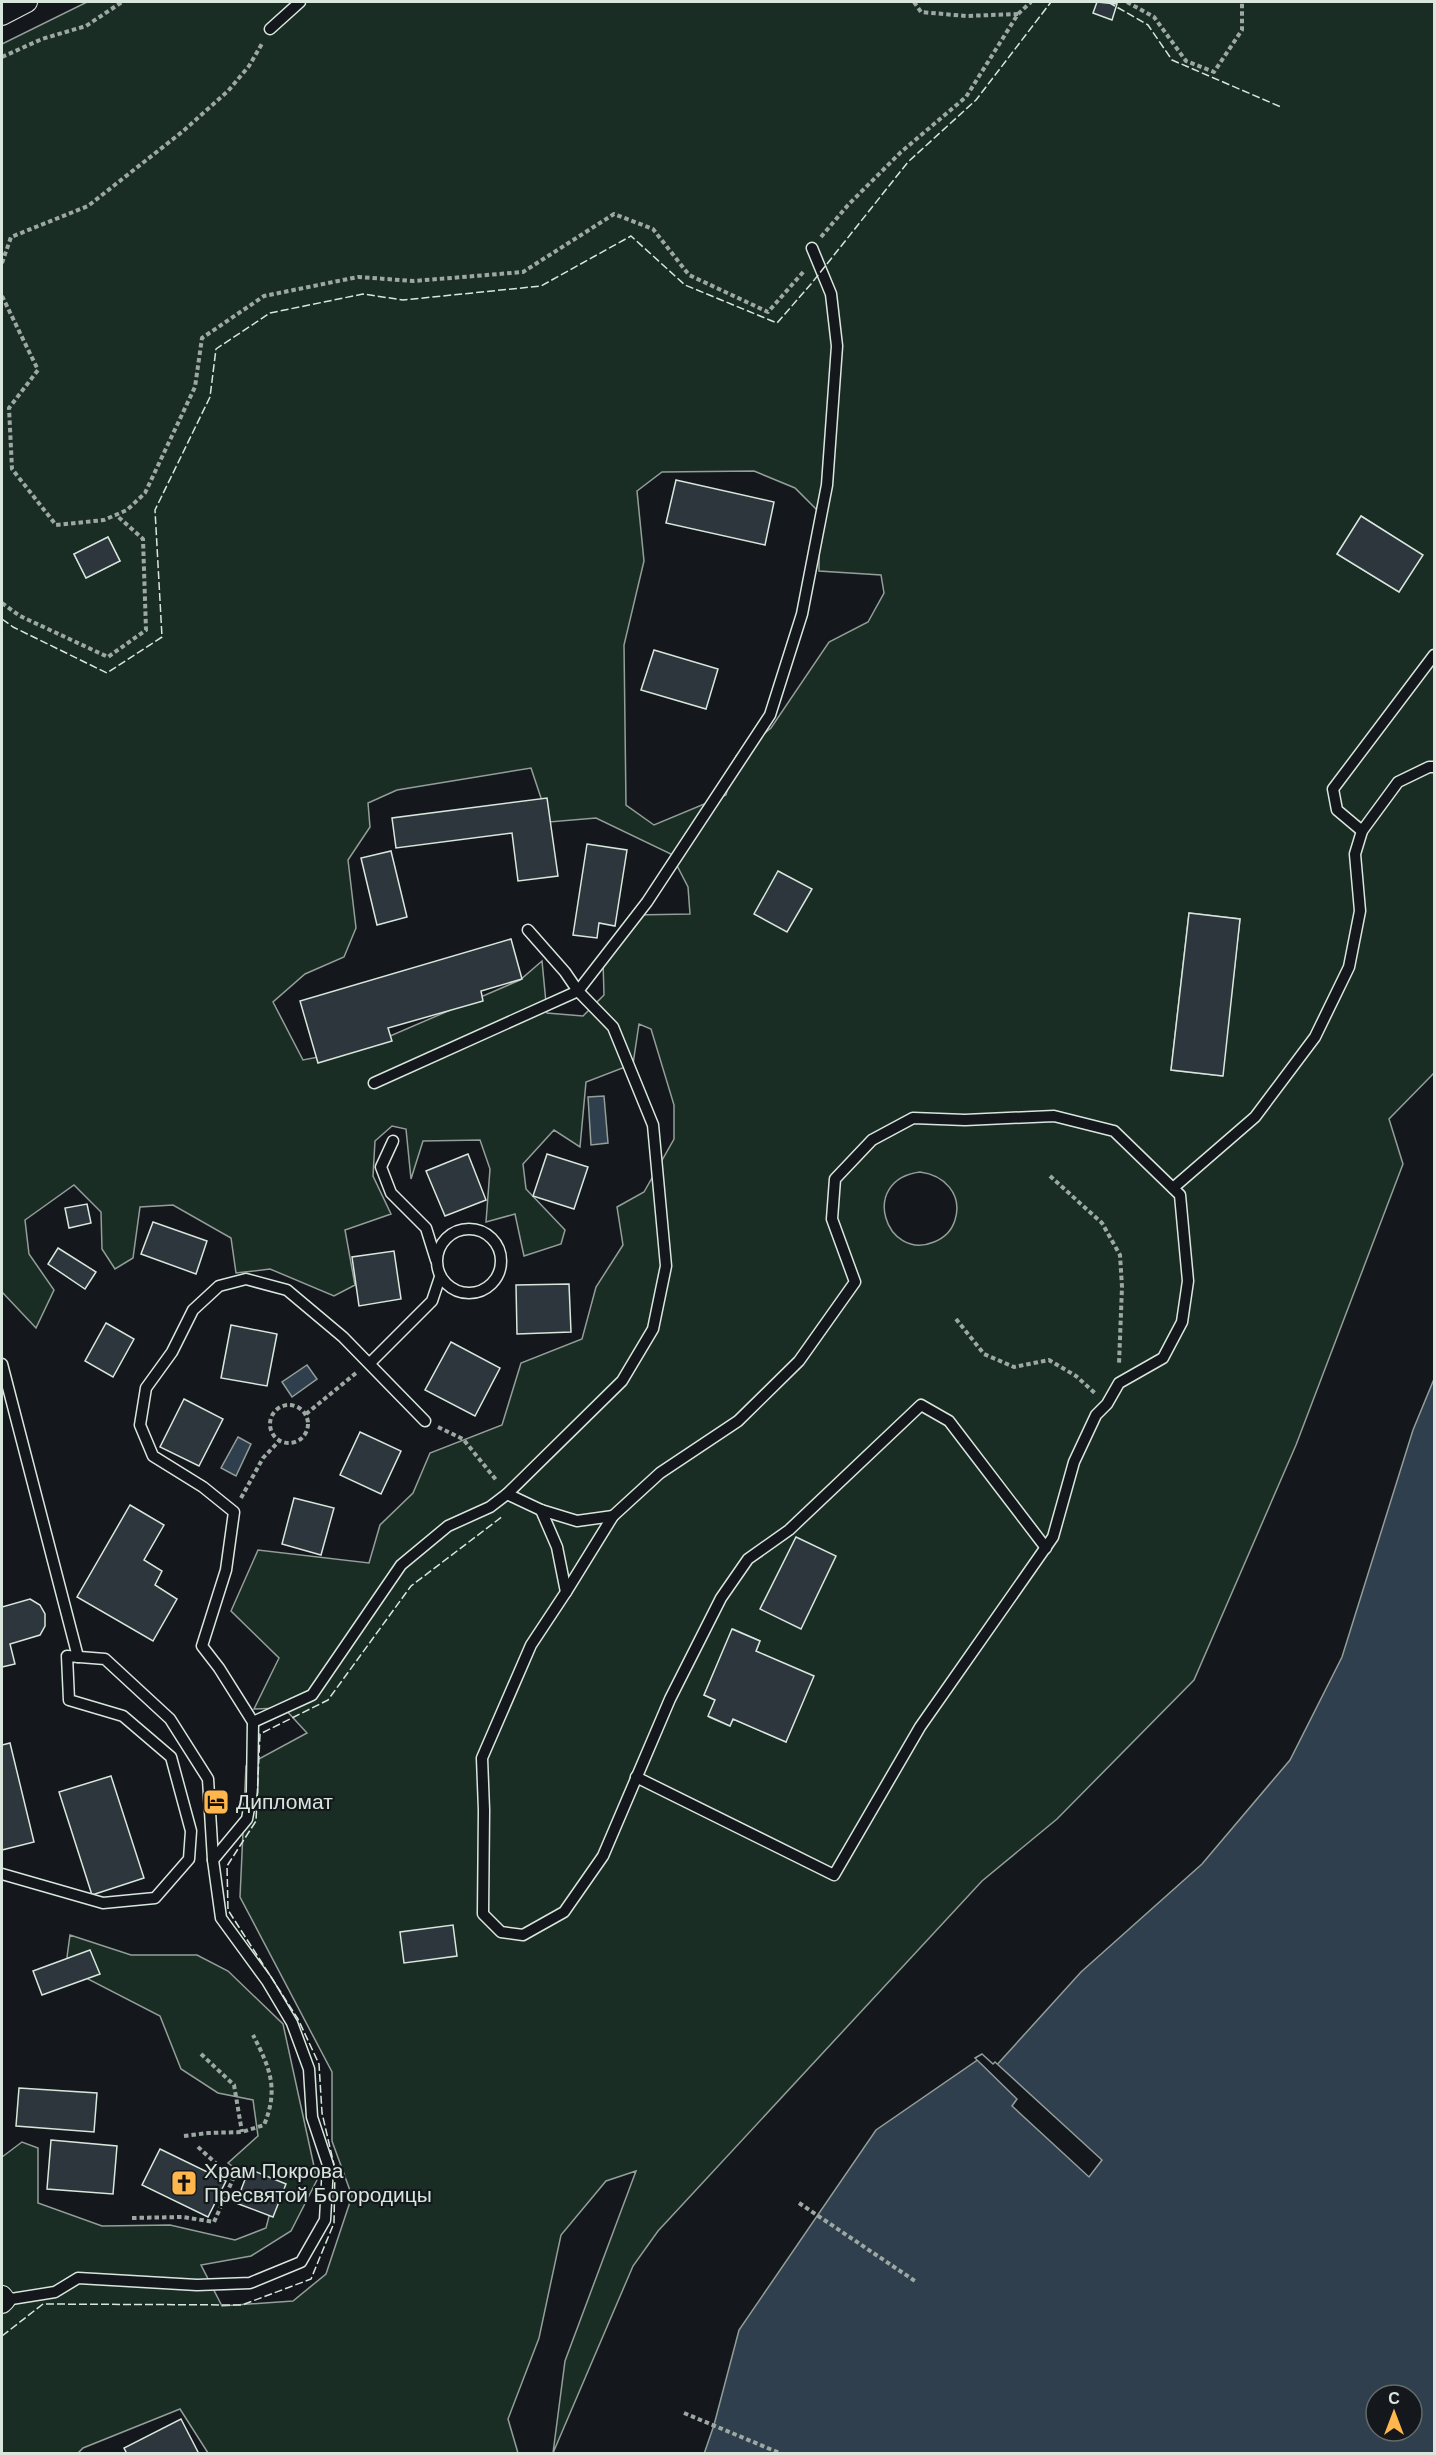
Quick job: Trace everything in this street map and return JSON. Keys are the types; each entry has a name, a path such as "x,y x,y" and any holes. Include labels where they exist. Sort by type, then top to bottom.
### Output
{"street":[{"path":"2,15 27,2"}],"lane":[{"path":"270,29 300,2"},
{"path":"374,1083 578,991 647,902 770,715 802,614 826,485 837,346 831,294 812,248"},
{"path":"1362,831 1337,810 1333,789 1434,655"},
{"path":"1173,1188 1255,1117 1315,1036 1349,967 1360,911 1355,855 1362,831 1398,782 1429,767 1434,767"},
{"path":"253,1722 312,1695 401,1565 448,1526 489,1507 507,1494 622,1381 653,1329 666,1266 653,1125 613,1027 578,991 565,972 528,930"},
{"path":"636,1777 834,1875 920,1728 1046,1548 1053,1537 1074,1462 1096,1415 1107,1404 1119,1383 1163,1358 1182,1322 1188,1270 1180,1195 1114,1131 1054,1116 965,1120 913,1118 872,1140 835,1179 832,1219 855,1282 799,1361 738,1420 660,1473 613,1516 531,1645 482,1758 483,1914 501,1932 523,1935 564,1912 603,1856 636,1777 670,1699 721,1598 748,1559 789,1530 921,1405 949,1421 1046,1548"},
{"path":"370,1363 432,1301 440,1277 426,1228 392,1193 381,1167 393,1141"},
{"path":"436,1260 440,1244 452,1232 469,1227 486,1232 498,1244 502,1260 498,1277 486,1289 469,1294 452,1289 440,1277"},
{"path":"213,1860 247,1819 252,1792 253,1722 219,1668 202,1646 226,1570 234,1512 203,1487 153,1456 140,1425 146,1388 172,1352 193,1310 219,1286 246,1279 286,1290 315,1312 370,1363 425,1420"},
{"path":"2,1364 78,1657"},
{"path":"507,1494 541,1510 577,1521 613,1516"},
{"path":"541,1510 557,1547 566,1592"},
{"path":"2,1874 103,1903 154,1898 189,1859 190,1831 171,1757 123,1716 69,1700 67,1656 105,1659 170,1719 208,1779 213,1860 221,1918 267,1981 292,2023 309,2068 312,2117 328,2165 325,2220 301,2262 250,2283 197,2285 78,2278 55,2292 3,2300"}],"path":[{"path":"2,57 42,39 86,26 122,2"},
{"path":"914,2 921,12 966,16 1018,14"},
{"path":"2,297 38,369 9,408 12,469 57,525 104,520 127,510 145,492 195,387 202,338 264,296 358,277 414,281 523,272 614,214 652,229 689,275 768,312 808,267 812,248 848,205 901,152 966,98 1018,14 1031,2"},
{"path":"1127,2 1154,17 1186,61 1214,72 1242,30 1242,2"},
{"path":"2,263 11,237 87,206 182,132 228,90 249,66 270,29"},
{"path":"2,603 20,616 108,657 146,630 143,539 116,515"},
{"path":"1050,1176 1102,1223 1120,1255 1122,1287 1119,1383"},
{"path":"956,1319 984,1354 1014,1367 1049,1360 1076,1376 1107,1404"},
{"path":"306,1414 370,1363"},
{"path":"289,1405 299,1407 306,1414 309,1424 306,1433 299,1440 289,1443 280,1440 273,1433 270,1424 273,1414 280,1407 289,1405"},
{"path":"425,1420 464,1438 507,1494"},
{"path":"234,1512 263,1458 280,1440"},
{"path":"184,2136 242,2132 264,2125 273,2105 269,2066 253,2035"},
{"path":"201,2054 234,2085 242,2132"},
{"path":"132,2218 183,2217 214,2222 233,2179 197,2146"},
{"path":"799,2203 915,2281"},
{"path":"684,2413 782,2454"}],"green space":[{"path":"87,2 1434,2 1434,1073 1389,1119 1403,1164 1296,1445 1194,1680 1057,1819 982,1881 658,2231 633,2266 553,2453 565,2361 636,2171 606,2181 561,2235 539,2338 508,2419 518,2453 208,2453 180,2409 83,2448 78,2453 2,2454 2,2157 22,2142 38,2148 38,2203 102,2226 170,2225 235,2240 266,2228 274,2197 228,2163 258,2136 253,2100 218,2093 181,2069 160,2016 84,1977 67,1957 70,1935 131,1955 197,1955 228,1971 283,2024 317,2180 291,2231 251,2256 201,2265 222,2306 293,2301 326,2274 352,2196 332,2141 332,2072 240,1897 246,1766 307,1733 284,1708 254,1709 279,1658 231,1611 258,1550 369,1563 380,1525 413,1493 430,1453 502,1425 521,1363 582,1339 596,1287 623,1245 617,1207 644,1192 674,1139 674,1105 651,1029 639,1024 633,1064 586,1082 580,1147 554,1130 523,1164 526,1189 565,1230 561,1244 524,1256 515,1214 486,1222 490,1169 480,1140 423,1141 411,1179 406,1129 392,1126 375,1141 373,1176 391,1214 345,1230 355,1285 334,1296 270,1269 236,1273 231,1238 173,1205 140,1207 133,1258 115,1269 102,1249 101,1212 74,1185 25,1220 29,1254 54,1290 36,1328 2,1292 2,44","holes":["754,471 795,488 819,512 819,571 881,575 884,593 868,622 829,642 771,728 736,756 726,795 654,825 626,805 624,645 644,561 637,491 662,472","1361,516 1422,555 1399,592 1337,554","108,537 120,561 86,578 74,554","531,768 549,822 596,818 671,854 688,887 690,914 633,915 603,961 604,995 583,1016 547,1013 542,961 520,980 360,1049 303,1060 273,1002 305,974 344,957 356,928 348,860 370,827 368,803 397,790","1189,913 1240,919 1222,1076 1171,1070","920,1172 937,1177 950,1187 954,1194 957,1211 952,1227 934,1242 917,1245 903,1241 892,1231 886,1218 885,1203 889,1189 901,1178","733,1629 760,1641 756,1651 786,1742 733,1719 730,1726 709,1717 715,1700 704,1695"]}],"water":[{"path":"604,1096 608,1143 591,1145 588,1097"},
{"path":"307,1365 317,1379 292,1397 282,1382"},
{"path":"1434,1379 1434,2453 704,2454 739,2330 876,2130 982,2057 994,2068 1081,1972 1202,1864 1290,1760 1342,1657 1413,1430"},
{"path":"238,1437 251,1444 236,1476 221,1468"}],"pier":[{"path":"982,2054 993,2064 995,2062 1102,2160 1089,2177 1012,2106 1017,2099 975,2058"}],"building":[{"path":"1097,2 1117,4 1112,20 1093,13"},
{"path":"676,480 774,502 765,545 666,523"},
{"path":"1361,516 1423,555 1399,592 1337,554"},
{"path":"108,537 120,561 86,578 74,554"},
{"path":"654,650 718,669 706,709 641,690"},
{"path":"547,798 558,876 518,881 512,833 396,848 392,818"},
{"path":"587,844 627,850 615,926 599,923 597,938 573,935"},
{"path":"391,851 407,917 377,925 361,858"},
{"path":"778,871 812,889 787,932 754,914"},
{"path":"1189,913 1240,919 1223,1076 1171,1070"},
{"path":"511,939 522,979 481,991 483,1001 388,1028 392,1041 318,1063 300,1001"},
{"path":"468,1154 486,1200 445,1216 426,1171"},
{"path":"547,1154 588,1167 574,1209 533,1196"},
{"path":"87,1204 91,1223 69,1228 65,1208"},
{"path":"153,1222 207,1241 196,1274 141,1254"},
{"path":"58,1248 96,1272 85,1289 48,1264"},
{"path":"394,1251 401,1299 359,1306 352,1257"},
{"path":"569,1284 571,1332 517,1334 516,1285"},
{"path":"106,1323 134,1339 113,1377 85,1361"},
{"path":"231,1325 277,1334 267,1386 221,1378"},
{"path":"451,1342 500,1368 475,1416 425,1390"},
{"path":"184,1399 223,1419 199,1466 160,1447"},
{"path":"360,1432 401,1451 381,1494 340,1475"},
{"path":"294,1498 334,1508 321,1555 282,1544"},
{"path":"130,1505 164,1525 144,1560 162,1571 155,1585 177,1599 153,1641 77,1597"},
{"path":"796,1537 836,1556 801,1629 760,1609"},
{"path":"30,1599 40,1605 45,1614 45,1626 40,1635 10,1644 15,1664 2,1667 2,1607"},
{"path":"732,1629 760,1641 756,1651 814,1676 786,1742 733,1719 730,1726 708,1716 715,1700 704,1695"},
{"path":"10,1743 34,1842 2,1850 2,1745"},
{"path":"111,1776 144,1878 92,1895 59,1792"},
{"path":"453,1925 457,1956 404,1963 400,1932"},
{"path":"90,1950 100,1974 42,1995 33,1971"},
{"path":"19,2088 97,2093 94,2132 16,2126"},
{"path":"51,2140 117,2146 113,2194 47,2189"},
{"name":"Храм Покрова Пресвятой Богородицы","path":"160,2149 226,2181 208,2217 142,2185"},
{"path":"249,2169 286,2184 273,2217 236,2203"},
{"path":"181,2419 199,2454 127,2454 124,2448"}],"fence":[{"path":"2,619 13,627 107,673 162,637 155,510 210,397 216,349 270,313 363,294 403,300 541,286 631,236 685,285 777,323 908,162 976,100 1051,2"},
{"path":"1108,2 1148,25 1172,60 1281,107"},
{"path":"2,2336 43,2304 242,2305 311,2279 334,2223 335,2169 322,2113 319,2064 298,2019 228,1910 227,1866 256,1821 260,1734 328,1700 411,1586 503,1516"}],"place":[{"name":"Дипломат","path":"216,1802"},
{"name":"Храм Покрова Пресвятой Богородицы","path":"184,2183"}]}
